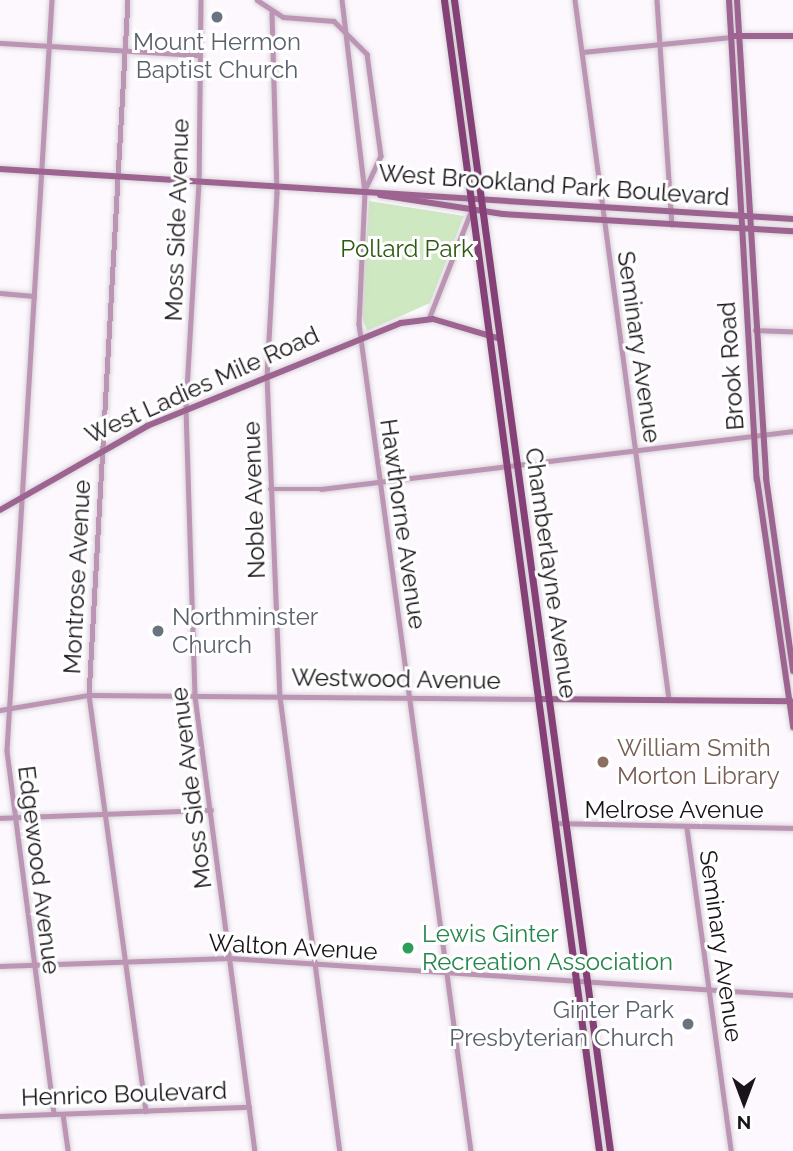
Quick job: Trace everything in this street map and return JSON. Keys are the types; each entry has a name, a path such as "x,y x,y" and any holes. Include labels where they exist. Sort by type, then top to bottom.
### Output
{"main road":[{"name":"Chamberlayne Avenue","path":"444,0 599,1151"},
{"name":"Chamberlayne Avenue","path":"454,0 610,1151"},
{"name":"Brook Road","path":"729,0 735,36 749,216 762,431 793,671"},
{"name":"Brook Road","path":"737,0 735,36 740,215 754,433 793,726"},
{"path":"735,36 793,36"},
{"name":"West Brookland Park Boulevard","path":"0,169 793,219"},
{"name":"West Brookland Park Boulevard","path":"365,192 482,212 793,231"},
{"path":"429,318 500,339"},
{"name":"West Ladies Mile Road","path":"0,510 100,450 187,409 361,337 429,318"},
{"name":"Westwood Avenue","path":"538,699 791,701"}],"street":[{"name":"Edgewood Avenue","path":"52,0 8,708 15,817 54,1114"},
{"name":"Montrose Avenue","path":"128,0 100,450 89,695 128,963 146,1111"},
{"name":"Moss Side Avenue","path":"201,0 198,55 199,182 187,409 195,696 255,1151"},
{"path":"257,0 272,13 331,20 343,28"},
{"name":"Hawthorne Avenue","path":"342,0 343,28 365,192 361,337 471,1151"},
{"name":"Seminary Avenue","path":"575,0 669,699"},
{"path":"657,0 672,224"},
{"name":"Noble Avenue","path":"272,13 274,186 267,375 280,697 340,1151"},
{"name":"Hawthorne Avenue","path":"343,28 367,54 376,107 381,156 365,192"},
{"path":"582,52 660,41 735,36"},
{"path":"0,43 198,55"},
{"path":"429,318 472,211"},
{"path":"0,293 34,296"},
{"path":"748,330 793,331"},
{"path":"270,489 380,481 762,431 793,431"},
{"name":"Westwood Avenue","path":"0,710 89,695 538,699"},
{"path":"0,818 211,810"},
{"name":"Melrose Avenue","path":"555,823 566,827 793,828"},
{"name":"Seminary Avenue","path":"687,828 731,1151"},
{"name":"Walton Avenue","path":"0,967 229,958 793,995"},
{"name":"Henrico Boulevard","path":"0,1116 249,1107"},
{"path":"63,1114 68,1151"}],"green space":[{"path":"446,0 451,0 475,190 462,113"},
{"name":"Pollard Park","path":"369,201 464,216 430,303 367,331 361,313"}],"place":[{"name":"Mount Hermon Baptist Church","path":"217,17"},
{"name":"Northminster Church","path":"158,631"},
{"name":"William Smith Morton Library","path":"603,762"},
{"name":"Lewis Ginter Recreation Association","path":"408,948"},
{"name":"Ginter Park Presbyterian Church","path":"688,1024"}]}
